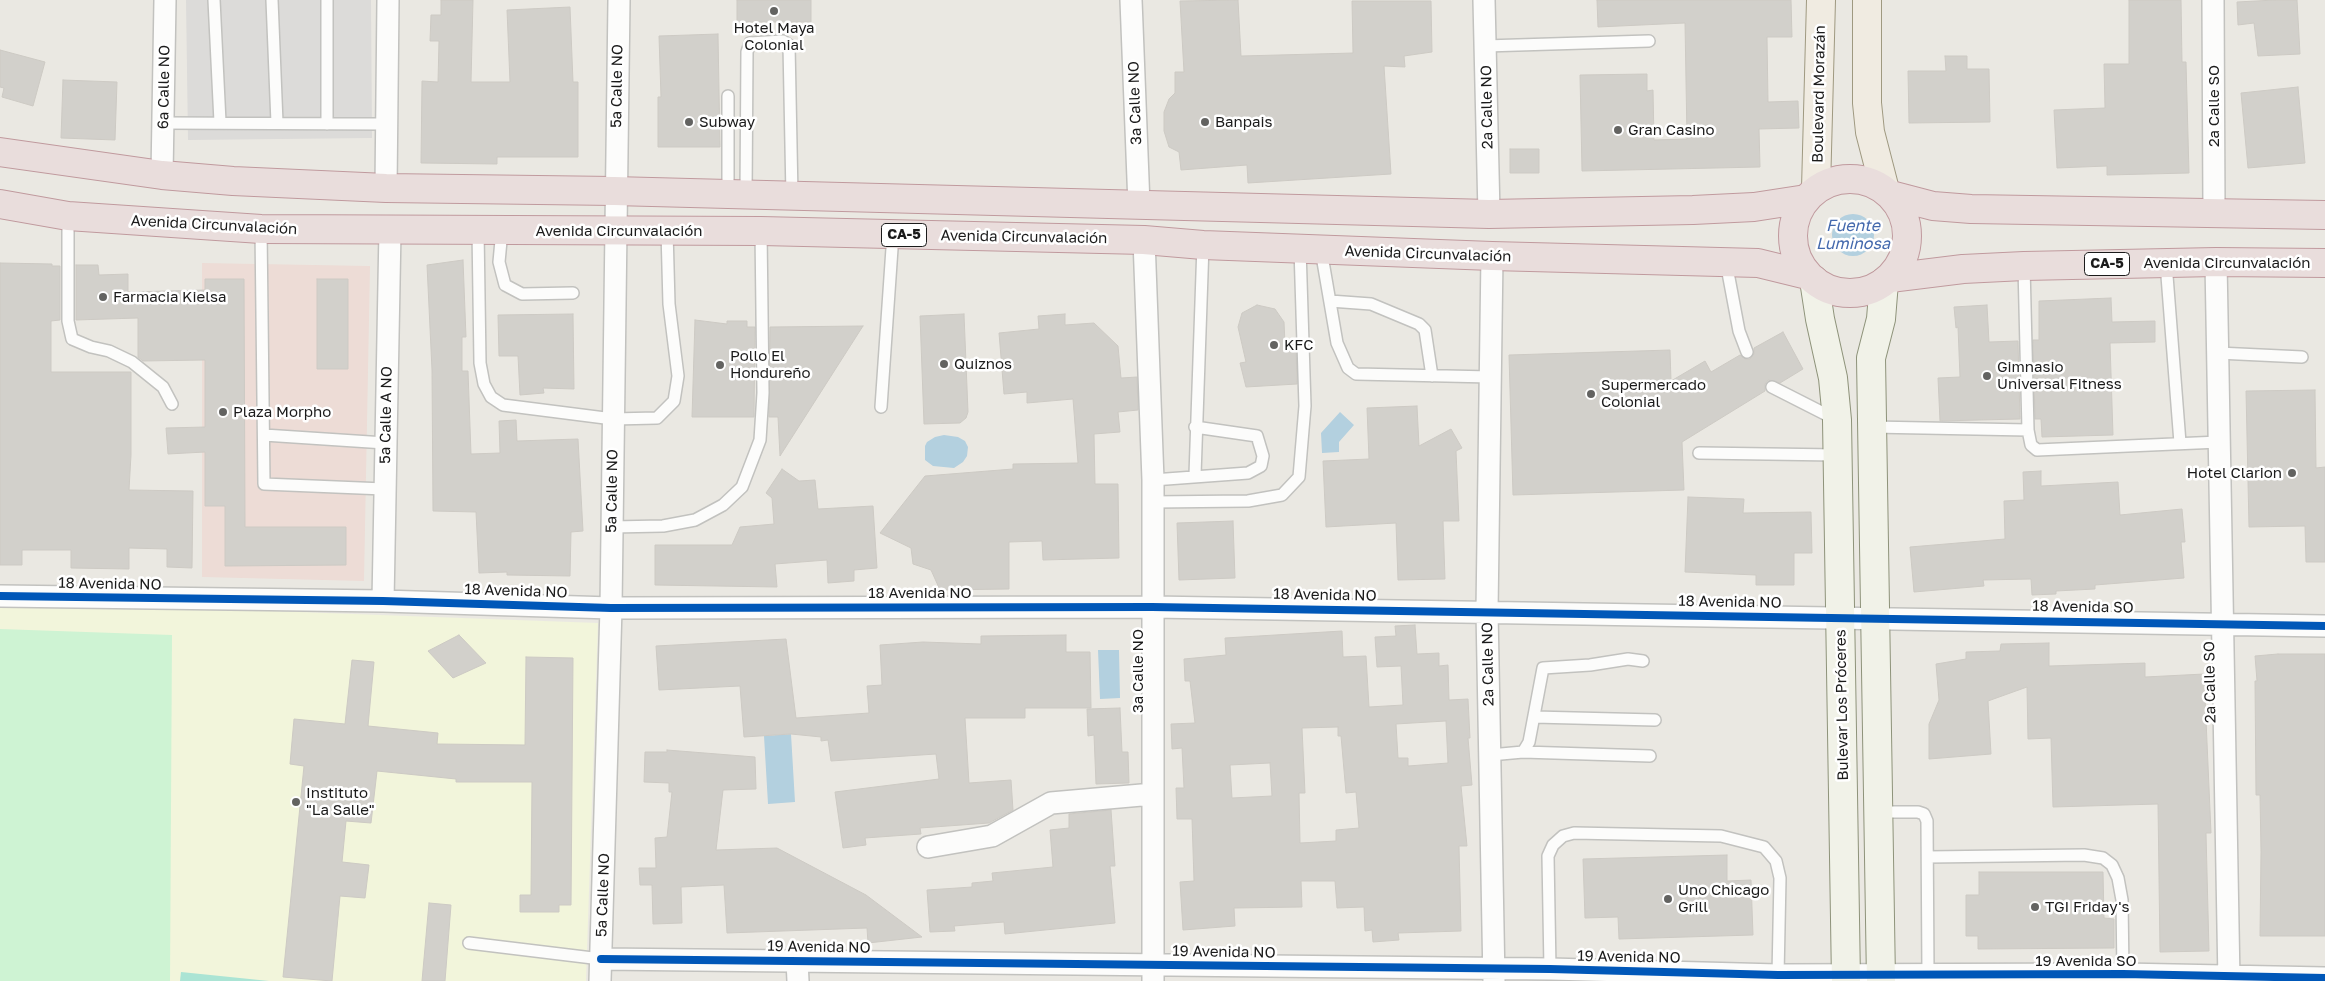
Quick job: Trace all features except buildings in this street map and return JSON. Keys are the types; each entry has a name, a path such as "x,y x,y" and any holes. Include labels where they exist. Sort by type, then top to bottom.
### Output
{"highway":[{"path":"0,152 162,175 233,182 386,188 792,196 1489,214 1754,207 1811,194"},
{"path":"1810,278 1798,261 1793,237 1797,212 1811,194 1828,182 1846,178 1865,180 1888,193 1932,206 1971,209 2325,215"},
{"path":"1887,280 1901,263 1907,246 1907,228 1902,210 1888,193"},
{"name":"Avenida Circunvalación","path":"0,204 68,216 262,229 761,231 1144,240 1202,245 1492,256 1758,263 1810,278"},
{"name":"Avenida Circunvalación","path":"1887,280 1963,269 2024,266 2216,262 2325,263"},
{"name":"CA-5","path":"1810,278 1820,286 1835,292 1851,294 1868,291 1887,280"}],"main road":[{"name":"Boulevard Morazán","path":"1811,194 1821,0"},
{"path":"1867,0 1867,102 1870,132 1888,193"}],"street":[{"name":"6a Calle NO","path":"162,175 165,0"},
{"path":"386,188 388,0"},
{"name":"5a Calle NO","path":"600,981 611,608 614,192 619,0"},
{"name":"3a Calle NO","path":"1131,0 1139,205"},
{"name":"2a Calle NO","path":"1484,0 1489,214"},
{"name":"2a Calle SO","path":"2213,0 2214,212"},
{"name":"5a Calle A NO","path":"383,601 390,230"},
{"name":"3a Calle NO","path":"1144,240 1153,480 1153,973"},
{"name":"2a Calle NO","path":"1492,256 1487,611 1494,975"},
{"name":"2a Calle SO","path":"2216,262 2229,978"},
{"name":"Bulevar Los Próceres","path":"1810,278 1833,378 1837,420 1836,455 1846,978"},
{"path":"1880,978 1873,618 1871,358 1881,319 1887,280"},
{"name":"18 Avenida NO","path":"0,596 383,601 611,608 1152,606 1840,618"},
{"name":"18 Avenida SO","path":"1840,618 2325,626"},
{"path":"928,847 992,836 1051,803 1152,794"},
{"name":"19 Avenida NO","path":"601,959 798,971 1494,975 1550,969 1846,978"},
{"name":"19 Avenida SO","path":"1846,978 1880,978 1928,974 2123,974 2229,978 2325,978"}],"lane":[{"path":"214,0 220,122"},
{"path":"272,0 277,123"},
{"path":"327,0 327,124"},
{"path":"737,195 747,52 750,43 782,41 790,45 792,196"},
{"path":"1486,46 1649,41"},
{"path":"728,96 737,195"},
{"path":"163,123 387,124"},
{"path":"68,216 68,321 72,339 91,347 109,351 132,362 163,387 172,404"},
{"path":"262,229 264,484 384,489"},
{"path":"490,230 505,285 522,294 573,293"},
{"path":"490,230 480,363 484,384 491,397 503,405 613,419 657,418 674,401 678,376 669,304 667,231"},
{"path":"612,527 663,526 695,520 723,506 742,487 760,440 763,393 761,231"},
{"path":"881,407 893,234"},
{"path":"1195,476 1202,245"},
{"path":"1311,249 1330,301 1337,343 1348,368 1356,374 1491,377"},
{"path":"1153,502 1248,502 1282,496 1299,477 1305,406 1311,249"},
{"path":"1726,262 1738,324 1747,352"},
{"path":"2166,263 2180,444"},
{"path":"2024,266 2028,430 2031,445 2037,450 2219,442"},
{"path":"1330,301 1371,304 1419,324 1425,330 1432,376"},
{"path":"2218,353 2302,357"},
{"path":"1772,387 1837,420"},
{"path":"1872,427 2028,430"},
{"path":"1153,480 1248,473 1261,466 1263,456 1257,436 1195,428"},
{"path":"264,435 385,443"},
{"path":"1699,453 1836,455"},
{"path":"1523,752 1529,742 1543,668 1590,665 1628,659 1643,661"},
{"path":"1534,717 1655,720"},
{"path":"1490,755 1523,752 1650,756"},
{"path":"1877,812 1918,812 1924,814 1927,821 1928,974"},
{"path":"1550,969 1548,856 1553,845 1563,836 1574,833 1721,836 1764,847 1776,861 1780,878 1778,975"},
{"path":"1928,857 2084,855 2103,858 2112,865 2118,878 2122,900 2123,974"},
{"name":"19 Avenida NO","path":"469,943 601,959"}],"shaded area":[{"path":"186,0 371,0 372,138 188,140"},
{"path":"202,263 370,266 364,581 202,577"},
{"name":"Instituto \"La Salle\"","path":"0,601 598,623 586,981 0,981"},
{"path":"0,629 172,635 170,981 0,981"},
{"path":"181,972 269,981 180,981"}],"water":[{"name":"Fuente Luminosa","path":"1853,214 1868,220 1874,235 1868,250 1853,256 1838,250 1832,235 1838,220"},
{"path":"1340,412 1354,425 1339,442 1339,452 1322,453 1321,433"},
{"path":"944,435 958,437 965,441 968,447 967,456 963,462 954,468 933,466 925,460 925,446 927,442 935,437"},
{"path":"1098,650 1119,650 1120,698 1100,699"},
{"path":"791,734 795,802 768,804 764,736"}],"cycle path":[{"path":"0,596 383,601 611,608 1152,607 2325,626"},
{"path":"601,959 1550,969 1778,975 2123,974 2325,978"}],"place":[{"name":"Hotel Maya Colonial","path":"774,11"},
{"name":"Subway","path":"689,122"},
{"name":"Banpais","path":"1205,122"},
{"name":"Gran Casino","path":"1618,130"},
{"name":"Farmacia Kielsa","path":"103,297"},
{"name":"KFC","path":"1274,345"},
{"name":"Quiznos","path":"944,364"},
{"name":"Pollo El Hondureño","path":"720,365"},
{"name":"Gimnasio Universal Fitness","path":"1987,376"},
{"name":"Supermercado Colonial","path":"1591,394"},
{"name":"Plaza Morpho","path":"223,412"},
{"name":"Hotel Clarion","path":"2292,473"},
{"name":"Instituto \"La Salle\"","path":"296,802"},
{"name":"Uno Chicago Grill","path":"1668,899"},
{"name":"TGI Friday's","path":"2035,907"}]}
